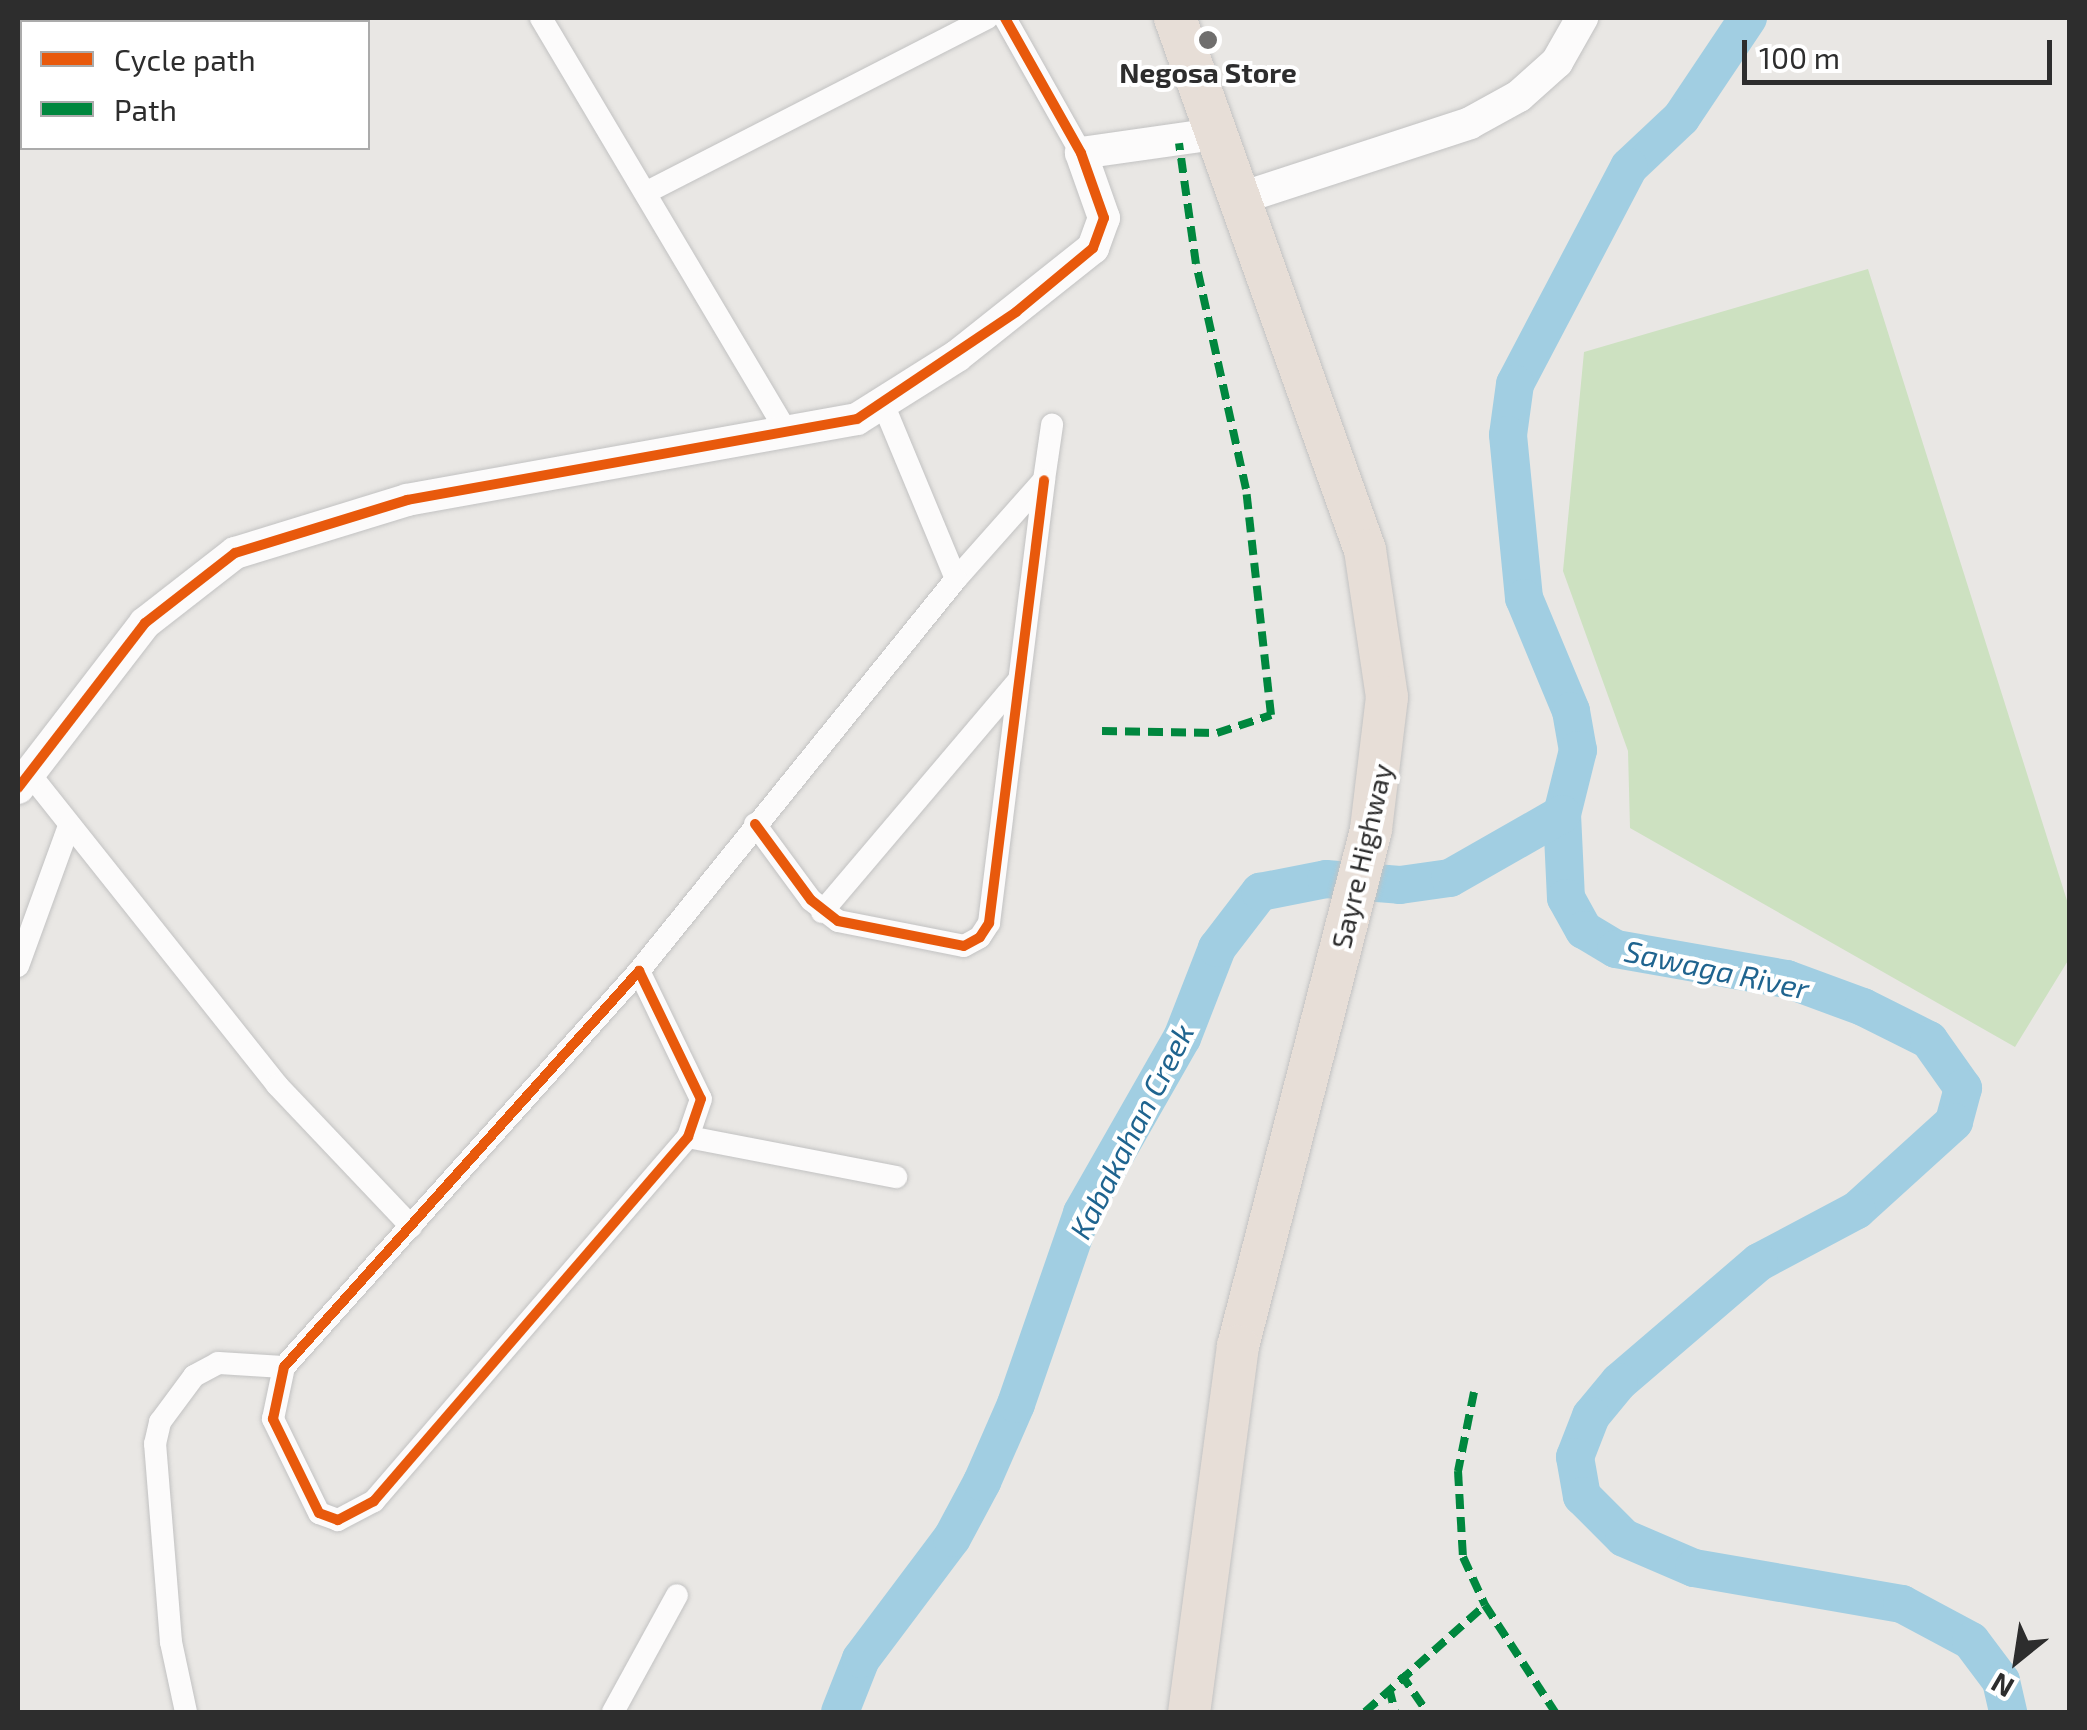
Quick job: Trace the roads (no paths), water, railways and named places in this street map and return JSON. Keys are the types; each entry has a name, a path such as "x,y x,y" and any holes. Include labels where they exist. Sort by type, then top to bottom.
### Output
{"highway":[{"name":"Sayre Highway","path":"1175,18 1365,550 1387,696 1371,830 1238,1346 1189,1712"}],"street":[{"path":"541,18 649,190 787,433"},
{"path":"649,190 987,18"},
{"path":"411,1226 277,1085 70,826 23,781 146,623 235,554 408,500 823,429 884,406 1093,248 1104,218 1081,153 1005,18"},
{"path":"1238,199 1470,123 1519,96 1557,62 1582,18"},
{"path":"1081,153 1214,134"},
{"path":"884,406 956,579"},
{"path":"755,824 822,912 940,943 964,946 980,937 989,923 1052,425"},
{"path":"640,971 700,1099 688,1138 356,1516 338,1520 308,1502 273,1419 284,1367 640,971 956,579 1044,480"},
{"path":"822,912 1019,680"},
{"path":"18,966 70,826"},
{"path":"688,1138 896,1178"},
{"path":"186,1712 171,1642 155,1444 160,1422 194,1376 218,1364 284,1367"},
{"path":"614,1712 677,1595"}],"waterway":[{"name":"Sawaga River","path":"1748,18 1681,118 1629,167 1515,384 1508,435 1524,598 1571,711 1578,750 1562,814 1566,898 1584,930 1616,949 1787,979 1863,1007 1929,1040 1963,1088 1954,1122 1857,1210 1759,1262 1619,1382 1591,1416 1575,1457 1582,1496 1624,1538 1694,1568 1902,1604 1971,1641 2001,1681 2008,1712"},
{"name":"Kabakahan Creek","path":"840,1712 861,1659 952,1538 982,1482 1016,1404 1082,1213 1182,1038 1217,948 1260,892 1326,879 1400,885 1450,878 1562,814"}],"place":[{"name":"Negosa Store","path":"1208,40"}]}
